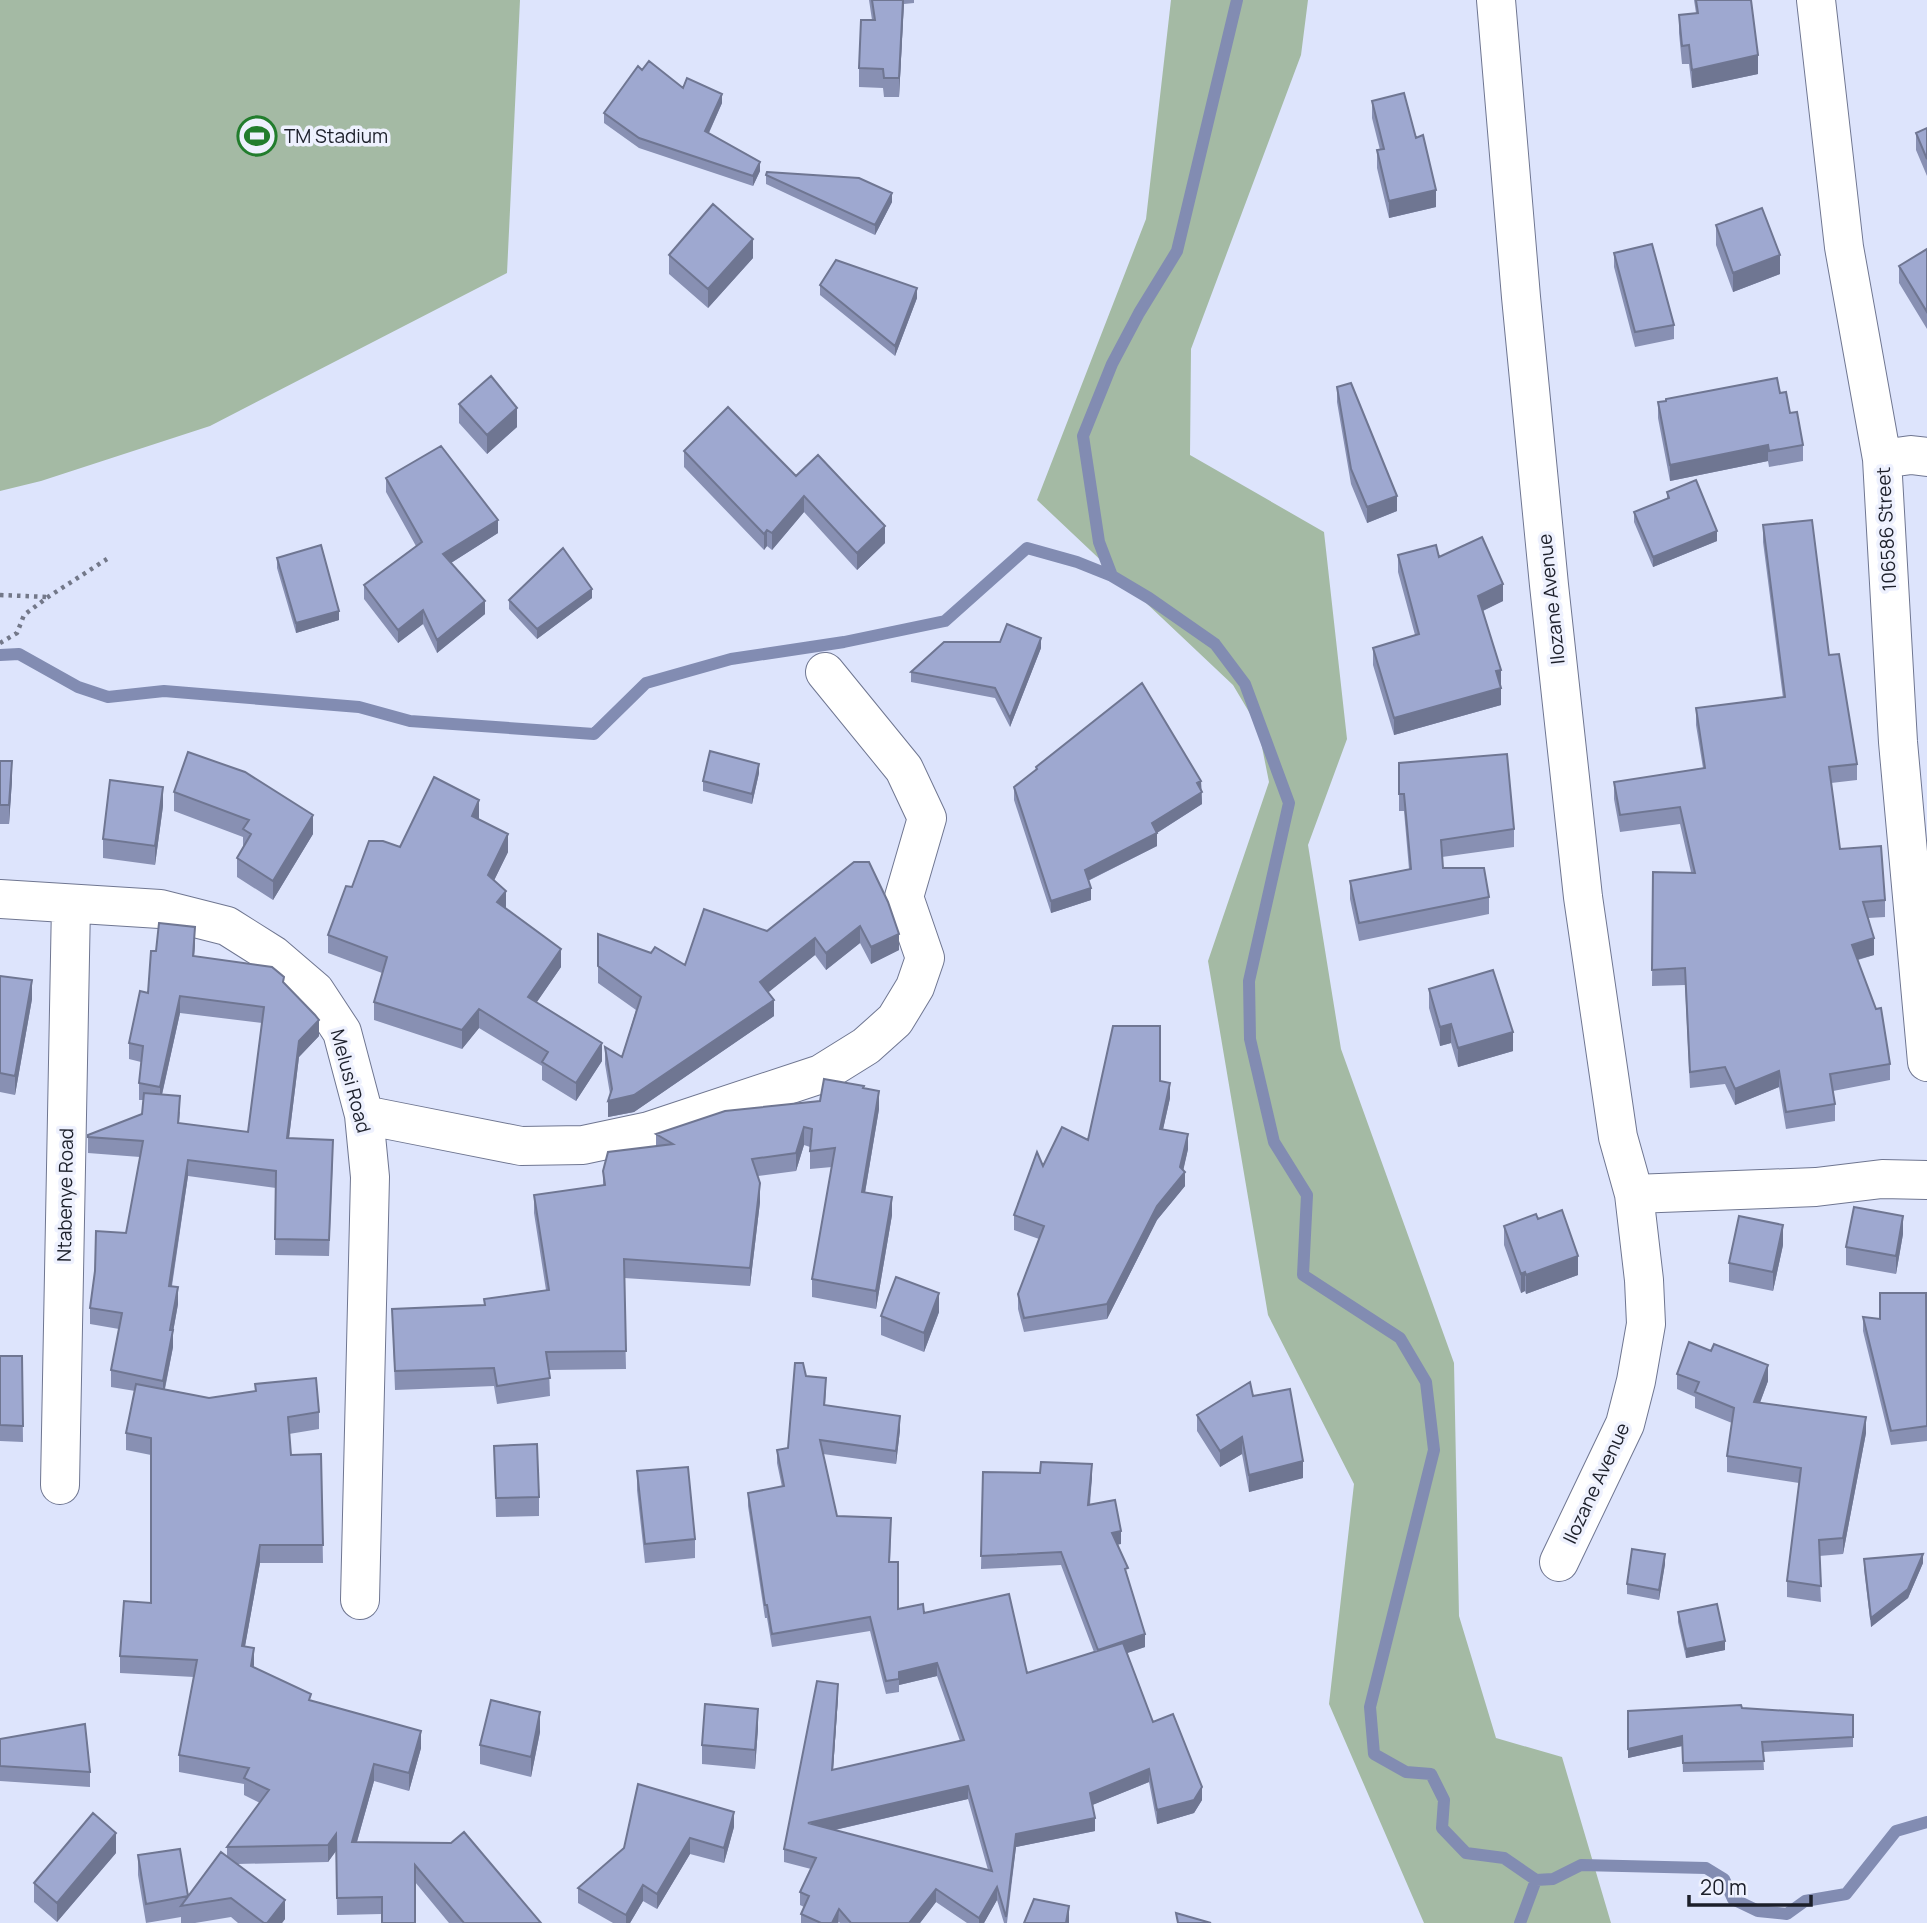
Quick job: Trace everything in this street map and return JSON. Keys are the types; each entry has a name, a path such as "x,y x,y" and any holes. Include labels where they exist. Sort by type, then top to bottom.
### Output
{"street":[{"name":"Ilozane Avenue","path":"1496,0 1521,297 1583,897 1618,1138 1634,1194 1646,1324 1625,1424 1559,1562"},
{"name":"106586 Street","path":"1816,0 1844,247 1882,459 1898,742 1927,1062"},
{"path":"1882,459 1911,455 1927,457"},
{"path":"364,1115 521,1146 583,1145 649,1131 821,1074 866,1046 895,1020 915,987 925,958 904,897 927,818 904,769 825,672"},
{"name":"Melusi Road","path":"0,899 160,909 227,926 273,956 315,991 342,1032 364,1115 370,1177 360,1600"},
{"name":"Ntabenye Road","path":"60,1485 71,904"},
{"path":"1634,1194 1816,1187 1882,1179 1927,1180"}],"path":[{"path":"0,643 17,633 24,615 107,559"},
{"path":"0,595 48,597"}],"green space":[{"name":"TM Stadium","path":"0,0 520,0 507,273 210,426 41,481 0,491"},
{"path":"1171,0 1308,0 1301,55 1191,349 1190,455 1324,532 1347,739 1308,845 1341,1049 1454,1363 1459,1616 1496,1738 1562,1757 1611,1923 1424,1923 1329,1704 1354,1484 1268,1315 1208,961 1269,782 1258,727 1233,685 1037,500 1146,219"}],"building":[{"path":"872,0 903,0 899,78 884,78 883,69 859,68 861,20 875,20"},
{"path":"1696,0 1751,0 1758,55 1692,70 1689,45 1682,46 1679,15 1698,13"},
{"path":"649,61 683,88 687,78 722,94 705,131 760,162 753,176 639,138 604,113 638,66 642,70"},
{"path":"1404,93 1416,138 1423,135 1436,190 1389,201 1377,150 1384,149 1372,101"},
{"path":"1927,128 1927,159 1916,133"},
{"path":"767,172 859,178 892,193 875,225 766,175"},
{"path":"713,204 753,239 708,289 669,255"},
{"path":"1762,208 1780,255 1733,273 1716,225"},
{"path":"1652,244 1674,325 1635,332 1614,253"},
{"path":"1927,249 1927,312 1899,266"},
{"path":"836,260 917,288 895,346 820,285"},
{"path":"491,376 517,408 487,435 459,404"},
{"path":"1777,378 1780,393 1786,392 1790,413 1797,412 1803,445 1769,451 1768,445 1670,465 1658,402"},
{"path":"1351,383 1397,496 1367,507 1351,469 1337,387"},
{"path":"728,407 796,476 818,455 885,526 857,553 804,496 772,533 767,530 764,534 684,451"},
{"path":"441,446 498,520 443,554 485,601 437,640 423,610 398,630 364,585 422,542 386,478"},
{"path":"1696,480 1717,531 1653,557 1634,512 1669,498 1667,492"},
{"path":"1812,520 1829,655 1839,654 1857,764 1829,767 1840,849 1881,846 1885,900 1863,902 1874,938 1852,945 1876,1009 1881,1008 1890,1064 1830,1074 1835,1104 1786,1112 1779,1071 1735,1089 1725,1067 1690,1072 1685,968 1652,970 1653,872 1695,873 1680,807 1620,815 1614,782 1705,768 1696,708 1785,697 1763,525"},
{"path":"1482,537 1503,584 1478,596 1501,670 1496,671 1501,688 1394,718 1373,648 1419,634 1398,555 1436,545 1439,557"},
{"path":"321,545 339,611 296,623 277,558"},
{"path":"563,548 592,589 537,629 509,600"},
{"path":"1007,624 1041,638 1010,718 995,688 911,672 944,642 1000,642"},
{"path":"1142,683 1201,781 1197,783 1202,792 1152,823 1157,833 1085,870 1091,888 1051,901 1014,787"},
{"path":"710,751 759,764 752,794 703,781"},
{"path":"188,752 245,772 313,815 273,881 237,858 251,834 243,829 249,820 174,792"},
{"path":"1507,754 1514,829 1441,840 1443,868 1484,868 1489,897 1359,923 1350,881 1411,869 1404,794 1399,794 1399,763"},
{"path":"0,761 12,761 9,805 0,805"},
{"path":"434,777 479,800 472,816 508,834 488,875 506,891 497,902 561,949 528,997 602,1043 576,1083 542,1062 548,1052 479,1009 462,1030 374,1002 387,957 328,935 346,886 352,887 369,841 383,841 400,847"},
{"path":"110,780 163,787 155,846 103,839"},
{"path":"854,862 869,862 888,902 899,934 871,947 860,926 826,953 815,938 760,982 774,1000 634,1095 608,1101 612,1089 605,1047 622,1057 641,997 598,966 598,934 651,953 655,947 685,965 704,909 767,931"},
{"path":"159,923 195,927 193,956 272,967 284,977 283,982 315,1015 319,1020 299,1041 287,1138 333,1140 329,1240 275,1239 276,1171 188,1160 169,1286 178,1287 163,1381 111,1370 122,1313 90,1308 95,1271 96,1231 126,1233 143,1141 88,1135 142,1114 144,1093 180,1096 178,1123 248,1132 264,1007 180,996 160,1087 139,1083 143,1046 129,1043 140,991 148,993 151,951 156,951"},
{"path":"1493,970 1513,1032 1458,1048 1451,1024 1440,1027 1429,989"},
{"path":"0,976 32,980 15,1076 0,1073"},
{"path":"1113,1026 1160,1026 1160,1081 1170,1083 1160,1129 1188,1134 1180,1167 1185,1172 1157,1206 1107,1304 1024,1318 1018,1294 1044,1226 1014,1215 1037,1152 1043,1166 1062,1127 1088,1140"},
{"path":"824,1079 879,1091 862,1192 892,1197 876,1291 812,1279 835,1148 810,1151 812,1129 804,1127 796,1153 752,1159 760,1183 750,1268 624,1259 626,1351 546,1352 550,1378 497,1386 494,1368 395,1371 392,1309 485,1305 484,1299 549,1290 534,1195 605,1185 603,1171 608,1152 673,1144 656,1134 725,1111 820,1101"},
{"path":"1854,1207 1903,1216 1896,1256 1846,1247"},
{"path":"1562,1210 1578,1256 1526,1275 1525,1272 1521,1274 1504,1226 1536,1214 1538,1219"},
{"path":"1739,1216 1783,1225 1773,1272 1729,1263"},
{"path":"896,1277 939,1293 924,1333 881,1316"},
{"path":"1880,1293 1926,1293 1927,1426 1891,1431 1863,1317 1880,1319"},
{"path":"1689,1342 1711,1351 1714,1344 1768,1365 1754,1402 1866,1417 1843,1538 1819,1540 1821,1586 1787,1581 1801,1468 1727,1456 1734,1408 1695,1392 1699,1382 1677,1374"},
{"path":"0,1356 22,1356 23,1426 0,1425"},
{"path":"795,1363 803,1363 806,1376 826,1378 824,1405 900,1416 896,1451 820,1440 837,1516 891,1518 889,1562 898,1562 898,1609 923,1604 924,1613 1009,1594 1027,1673 1123,1643 1153,1722 1173,1714 1202,1787 1194,1800 1157,1810 1149,1769 1090,1793 1095,1818 1016,1834 1006,1917 997,1887 979,1918 936,1889 909,1923 851,1923 839,1909 832,1923 821,1923 801,1914 809,1896 800,1892 816,1858 784,1849 817,1681 838,1684 832,1770 964,1740 937,1663 899,1672 899,1679 886,1681 870,1617 772,1634 748,1493 784,1486 777,1450 788,1448","holes":["968,1786 992,1871 808,1823"]},
{"path":"316,1378 319,1412 288,1417 291,1455 321,1454 323,1545 260,1545 242,1646 254,1648 251,1666 311,1694 309,1700 421,1731 409,1773 374,1764 352,1842 451,1843 464,1832 541,1923 464,1923 415,1865 415,1923 382,1923 382,1897 337,1898 336,1834 328,1845 227,1847 269,1790 244,1778 249,1768 179,1755 197,1660 120,1656 124,1601 151,1603 151,1438 126,1433 136,1384 209,1398 256,1391 255,1384"},
{"path":"1250,1382 1253,1396 1290,1389 1303,1461 1249,1475 1242,1437 1220,1451 1197,1415"},
{"path":"537,1444 539,1497 496,1498 494,1446"},
{"path":"1041,1462 1092,1464 1088,1505 1115,1500 1121,1531 1112,1533 1128,1568 1125,1569 1145,1634 1098,1650 1061,1552 981,1556 983,1472 1040,1473"},
{"path":"688,1467 695,1539 645,1544 637,1471"},
{"path":"1632,1549 1665,1554 1659,1590 1627,1584"},
{"path":"1923,1554 1908,1589 1871,1618 1864,1559"},
{"path":"1717,1604 1725,1641 1686,1649 1678,1612"},
{"path":"491,1700 540,1712 531,1757 480,1745"},
{"path":"705,1704 758,1709 755,1750 702,1745"},
{"path":"1741,1705 1742,1708 1853,1715 1853,1737 1762,1742 1764,1761 1683,1763 1682,1736 1628,1749 1628,1711"},
{"path":"85,1724 90,1772 0,1766 0,1739"},
{"path":"638,1784 734,1812 724,1848 690,1838 657,1894 643,1885 626,1915 578,1888 624,1848"},
{"path":"93,1813 116,1833 57,1903 34,1883"},
{"path":"180,1849 188,1896 146,1904 138,1855"},
{"path":"221,1852 285,1900 267,1923 231,1898 181,1906"},
{"path":"1034,1899 1069,1906 1066,1923 1024,1923"},
{"path":"1176,1913 1211,1923 1178,1923"}],"waterway":[{"path":"1112,576 1099,542 1083,436 1112,364 1177,251 1237,0"},
{"path":"0,655 19,654 78,687 108,697 164,691 359,707 410,721 594,734 646,683 731,659 844,642 945,621 1027,548 1077,562 1112,576 1149,598 1215,644 1245,684 1289,803 1249,981 1250,1039 1274,1142 1307,1195 1303,1275 1400,1338 1426,1382 1434,1450 1370,1707 1374,1754 1406,1772 1431,1774 1444,1800 1442,1828 1466,1853 1504,1858 1536,1880 1553,1879 1581,1865 1706,1868 1724,1879 1733,1899 1758,1911 1787,1914 1805,1901 1846,1894 1896,1831 1927,1822"},
{"path":"1520,1923 1536,1880"}],"place":[{"name":"TM Stadium","path":"257,136"}]}
